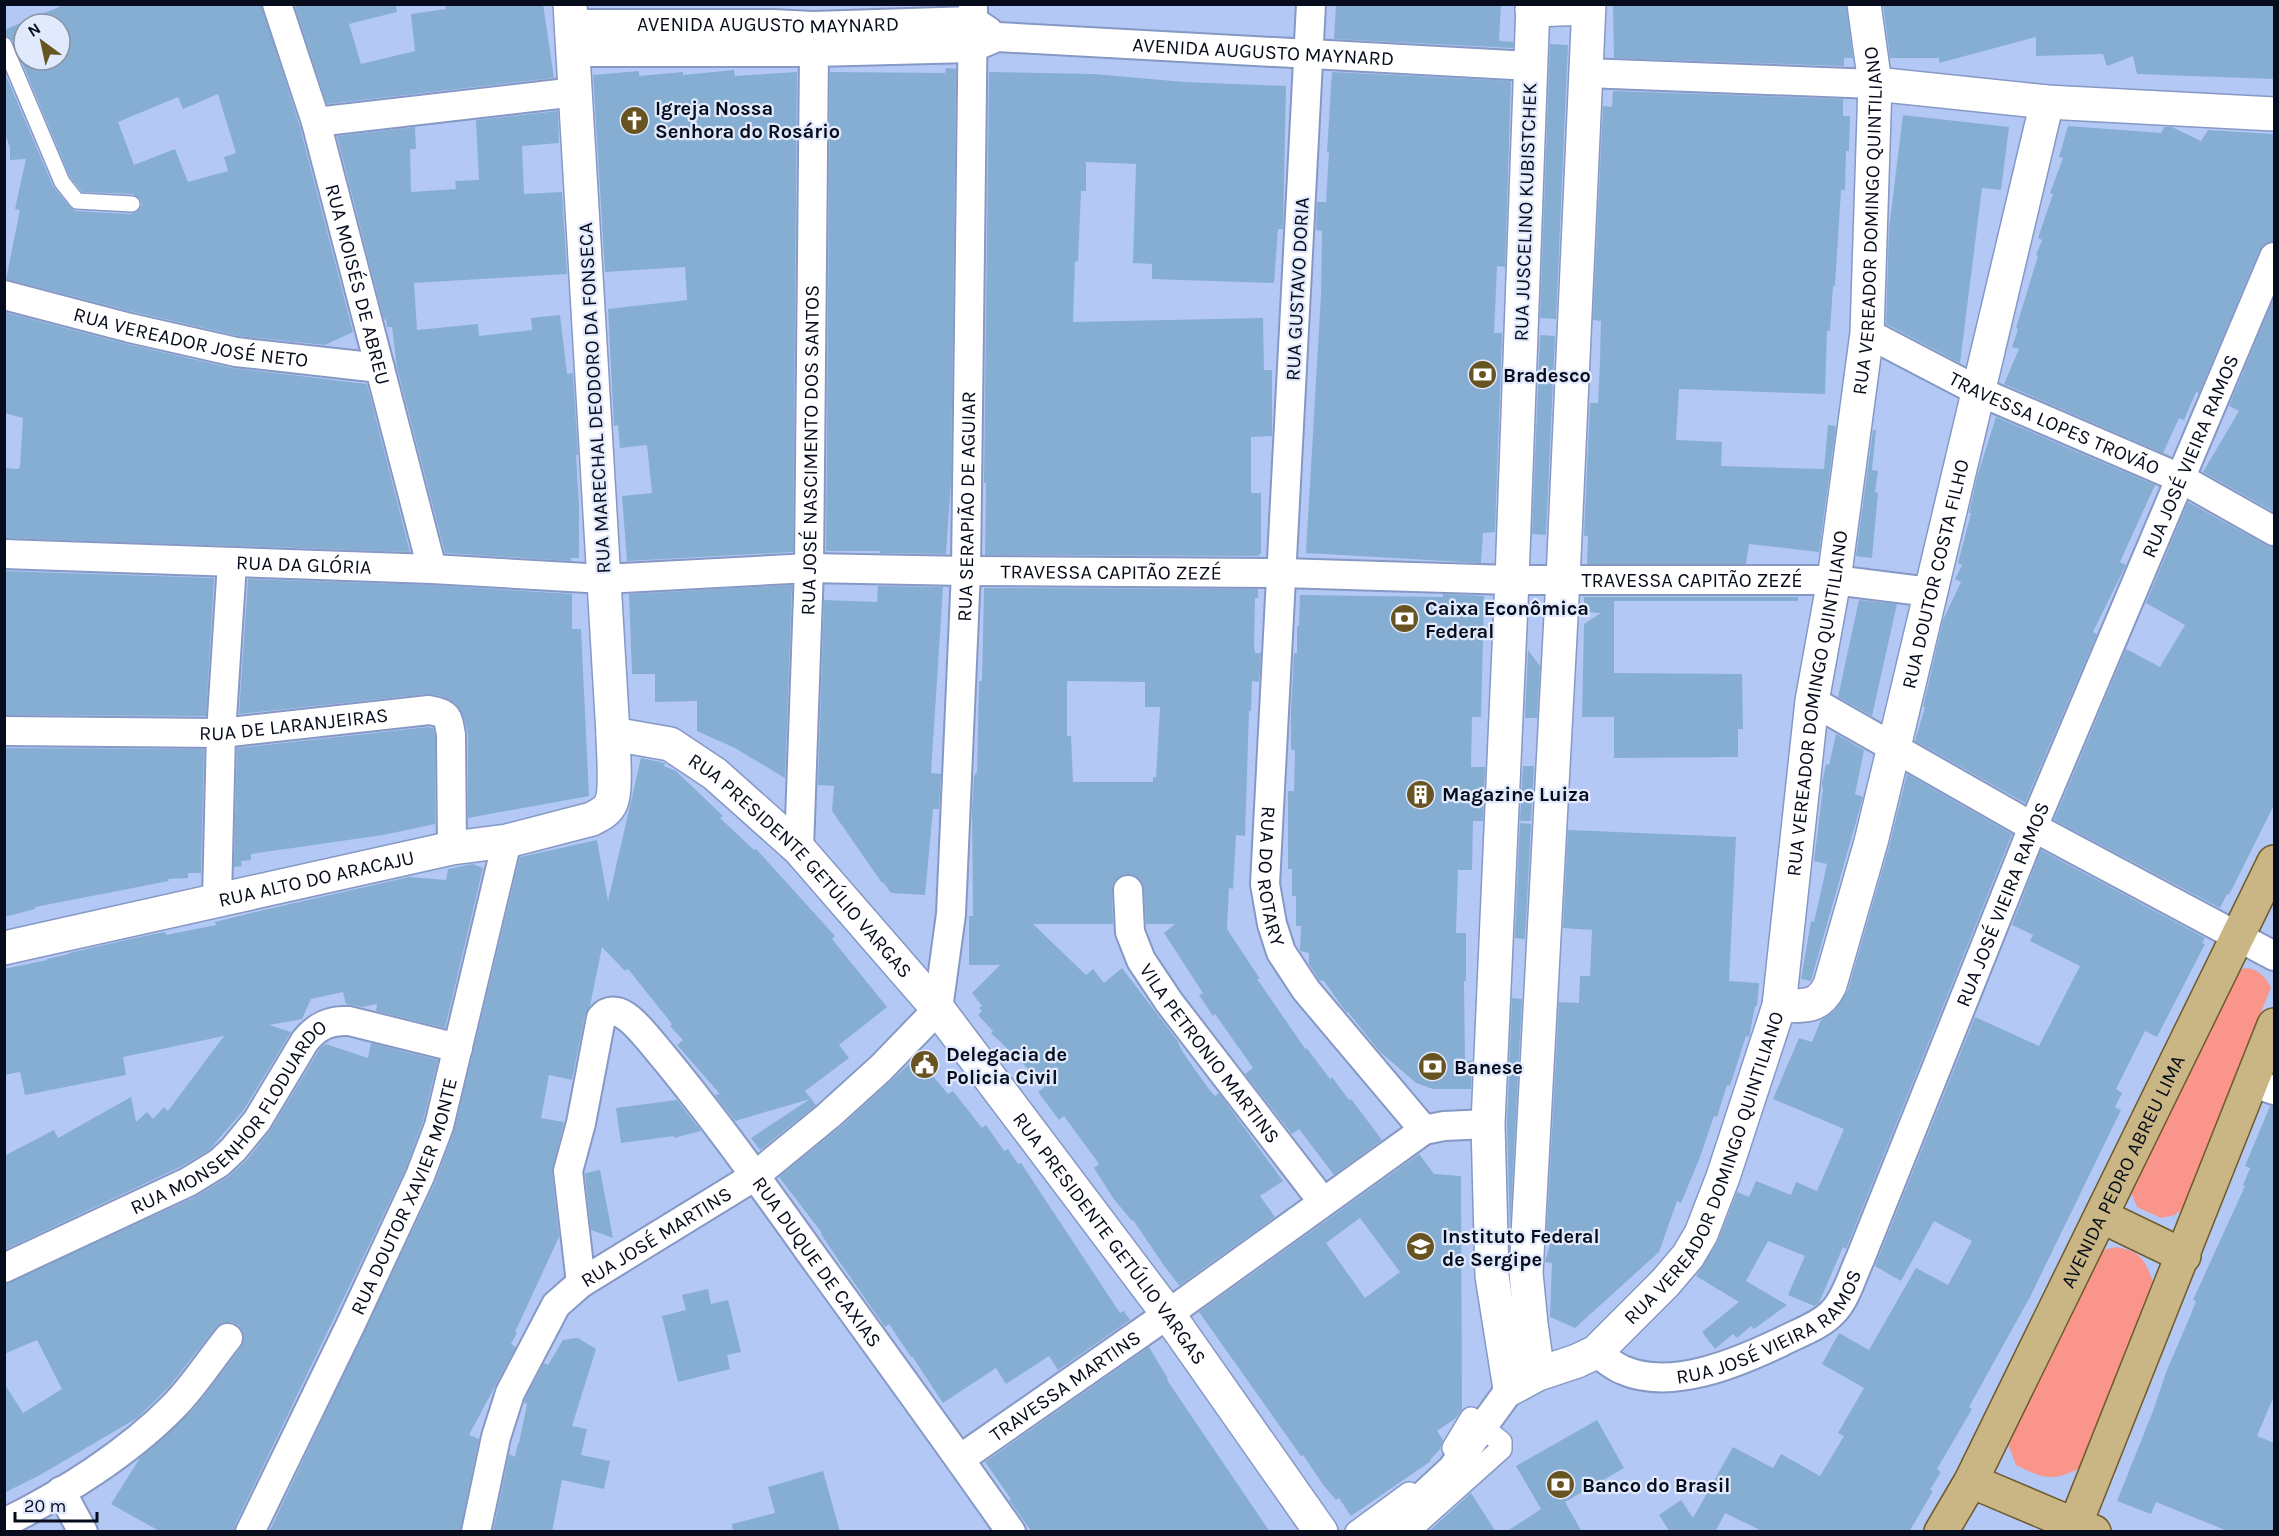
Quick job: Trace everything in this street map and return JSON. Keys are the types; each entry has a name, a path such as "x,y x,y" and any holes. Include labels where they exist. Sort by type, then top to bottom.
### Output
{"main road":[{"name":"AVENIDA PEDRO ABREU LIMA","path":"1941,1532 1971,1481 2274,862"},
{"path":"1971,1481 2081,1529 2184,1256 2264,1087 2274,1025"},
{"path":"2101,1216 2184,1256"}],"street":[{"name":"RUA MOISÉS DE ABREU","path":"277,4 316,122 432,569"},
{"name":"RUA GUSTAVO DORIA","path":"1282,573 1311,4"},
{"name":"RUA VEREADOR DOMINGO QUINTILIANO","path":"1596,1352 1665,1283 1688,1256 1701,1234 1723,1177 1779,1006 1812,701 1834,580 1867,333 1875,84 1864,4"},
{"path":"1533,7 1588,6 1563,579 1526,1273 1538,1374"},
{"name":"RUA JUSCELINO KUBISTCHEK","path":"1510,1389 1492,1276 1488,1124 1512,580 1533,7"},
{"name":"AVENIDA AUGUSTO MAYNARD","path":"571,27 772,14 813,26 979,28 1310,56 1530,66"},
{"name":"AVENIDA AUGUSTO MAYNARD","path":"571,27 814,52 979,28"},
{"name":"RUA MARECHAL DEODORO DA FONSECA","path":"571,27 613,734 614,792"},
{"name":"RUA SERAPIÃO DE AGUIAR","path":"938,1009 951,914 966,571 979,28"},
{"name":"RUA JOSÉ NASCIMENTO DOS SANTOS","path":"799,849 809,568 814,52"},
{"path":"1586,73 1875,84 2047,102 2274,114"},
{"path":"316,122 576,92"},
{"name":"RUA DOUTOR COSTA FILHO","path":"1779,1006 1814,1004 1823,998 1830,985 1871,842 2047,102"},
{"name":"RUA JOSÉ VIEIRA RAMOS","path":"1596,1352 1622,1370 1644,1376 1680,1376 1708,1371 1746,1359 1817,1324 1834,1312 1841,1302 2032,827 2274,257"},
{"name":"RUA VEREADOR JOSÉ NETO","path":"4,295 130,328 236,352 380,368"},
{"name":"TRAVESSA LOPES TROVÃO","path":"1867,333 1978,391 2180,478 2274,531"},
{"name":"RUA DA GLÓRIA","path":"4,554 432,569 604,579"},
{"path":"217,900 221,733 232,563"},
{"name":"TRAVESSA CAPITÃO ZEZÉ","path":"604,579 809,568 1282,573 1512,580 1834,580 1930,592"},
{"name":"RUA DO ROTARY","path":"1282,573 1265,884 1272,924 1281,952 1306,990 1424,1130"},
{"path":"1812,701 2032,827 2274,956"},
{"name":"RUA DE LARANJEIRAS","path":"4,731 221,733 406,712 429,710 440,712 448,718 451,735 452,848"},
{"name":"RUA PRESIDENTE GETÚLIO VARGAS","path":"613,734 670,744 715,774 799,849 938,1009 1168,1314 1321,1532"},
{"name":"RUA ALTO DO ARACAJU","path":"4,948 452,848 507,841 592,819 604,812 611,803 614,792"},
{"name":"RUA DOUTOR XAVIER MONTE","path":"250,1532 420,1176 439,1126 507,841"},
{"name":"VILA PETRONIO MARTINS","path":"1128,890 1130,932 1141,960 1169,1002 1323,1202"},
{"name":"RUA JOSÉ MARTINS","path":"476,1532 496,1437 510,1393 556,1305 581,1283 755,1176 828,1116 881,1068 938,1009"},
{"name":"RUA DUQUE DE CAXIAS","path":"581,1283 568,1171 581,1123 601,1018 606,1012 613,1010 620,1012 646,1036 755,1176 1011,1532"},
{"name":"RUA MONSENHOR FLODUARDO","path":"4,1268 188,1182 219,1163 257,1121 304,1041 314,1030 326,1024 336,1020 349,1021 458,1048"},
{"path":"1424,1130 1444,1126 1488,1124"},
{"name":"TRAVESSA MARTINS","path":"960,1459 1168,1314 1424,1130"},
{"path":"1492,1276 1526,1273"},
{"path":"4,1523 61,1491 124,1450 175,1406 228,1338"},
{"path":"1384,1532 1452,1469 1510,1389 1538,1374 1596,1352"},
{"path":"1356,1532 1439,1468 1471,1418 1501,1442 1501,1449 1408,1532"},
{"path":"61,1491 83,1532"}],"lane":[{"path":"4,45 62,182 77,201 132,204"}],"shaded area":[{"path":"2245,968 2260,973 2271,987 2185,1207 2175,1215 2161,1218 2137,1207 2129,1187 2234,973"},
{"path":"2116,1247 2137,1254 2144,1262 2153,1282 2085,1466 2058,1476 2036,1474 2016,1465 2007,1441 2095,1252"}],"building":[{"path":"66,4 261,4 300,127 353,332 325,345 239,336 6,279 20,210 15,209 26,159 10,160 10,148 4,130 4,71 53,186 70,207 76,211 131,214 137,212 142,205 140,199 133,194 82,192 70,177 26,72 72,72 72,12 47,12","holes":["218,94 236,153 224,157 228,171 188,182 175,149 134,165 118,122 178,97 183,109"]},
{"path":"304,4 396,4 397,12 349,24 361,64 415,51 411,14 446,9 445,4 543,4 554,78 327,104 295,7"},
{"path":"1336,4 1501,4 1499,41 1513,42 1513,48 1334,39"},
{"path":"1613,4 1846,4 1853,58 1844,58 1844,66 1614,58"},
{"path":"1883,4 2274,4 2274,79 2137,74 2133,56 2107,66 2103,54 2036,56 2036,37 1939,63 1939,58 1890,58"},
{"path":"12,27 12,40 4,35 4,30"},
{"path":"1550,44 1568,45 1556,319 1540,318"},
{"path":"946,68 956,69 951,482 946,554 826,551 830,72 945,73"},
{"path":"734,70 735,76 797,72 793,552 627,561 622,496 652,493 647,445 620,448 618,425 614,426 608,309 687,300 685,267 605,272 593,75 639,71 639,76 683,72 683,75"},
{"path":"989,72 1094,74 1184,82 1286,86 1283,229 1278,229 1274,283 1152,279 1152,264 1133,263 1136,164 1086,162 1086,191 1081,191 1078,262 1075,261 1073,322 1263,318 1264,370 1272,370 1272,436 1251,437 1251,493 1261,493 1261,554 1259,556 985,555"},
{"path":"1332,72 1511,81 1505,267 1497,266 1494,333 1502,333 1495,532 1483,533 1481,563 1306,553 1321,295 1322,231 1316,230 1317,202 1326,202"},
{"path":"1613,91 1843,99 1843,116 1850,116 1849,151 1846,151 1845,190 1841,190 1835,286 1833,286 1830,331 1827,331 1825,394 1679,389 1676,440 1722,442 1721,466 1824,469 1828,425 1836,426 1819,552 1749,544 1746,564 1587,564 1588,536 1584,536 1590,403 1598,403 1600,361 1601,321 1593,320 1603,106 1612,107"},
{"path":"558,111 559,143 522,146 524,194 562,192 567,274 414,283 417,330 478,324 479,336 532,330 531,318 560,315 567,374 573,373 578,455 576,455 579,558 571,558 571,561 445,553 397,368 392,327 387,327 386,319 384,320 337,136 415,127 416,149 410,149 411,192 456,189 455,181 479,180 476,120"},
{"path":"1903,115 2009,127 2001,190 1982,188 1960,363 1886,324 1889,229"},
{"path":"2068,126 2161,133 2164,127 2172,127 2201,141 2208,130 2274,134 2274,241 2265,244 2259,251 2199,393 2196,392 2184,420 2179,418 2163,453 2004,384 2019,349 2012,347 2018,329 2016,328 2038,256 2036,255 2042,240 2038,238 2053,194 2050,193 2063,158 2059,157"},
{"path":"2274,298 2274,512 2203,472 2239,411 2229,406"},
{"path":"4,312 126,344 232,368 367,384 410,552 4,538 4,468 19,469 23,418 4,413"},
{"path":"1540,335 1555,336 1546,535 1532,534"},
{"path":"1996,417 2155,485 2120,562 2126,565 2093,632 2097,634 2025,803 1915,741 1925,707 1923,707 1943,620 1961,582 1955,579 1962,565 1958,563 1971,513 1969,513 1977,477"},
{"path":"1873,430 1876,430 1872,470 1878,471 1875,492 1878,493 1872,558 1856,556"},
{"path":"2188,502 2266,545 2274,547 2274,805 2229,895 2227,894 2220,908 2054,820 2126,649 2160,667 2185,625 2146,603"},
{"path":"4,571 214,578 206,716 4,715"},
{"path":"248,579 431,585 572,594 572,629 581,629 589,796 468,818 468,735 465,721 455,703 438,695 427,694 239,714"},
{"path":"792,585 785,778 735,748 697,731 697,701 655,702 655,674 632,674 629,594"},
{"path":"878,586 943,587 931,773 941,774 939,809 933,809 925,895 891,893 832,811 834,786 818,785 824,600 877,602"},
{"path":"984,588 1258,589 1258,598 1255,598 1254,645 1255,653 1261,653 1259,682 1252,681 1251,711 1249,711 1245,836 1236,835 1233,889 1229,888 1227,929 1260,979 1257,979 1306,1050 1306,1047 1330,1079 1332,1077 1349,1100 1351,1099 1382,1140 1334,1175 1299,1129 1292,1134 1245,1074 1253,1068 1199,995 1203,993 1164,933 1175,924 1146,924 1144,889 1142,882 1136,876 1128,874 1120,876 1113,883 1113,924 1033,924 1086,975 1093,969 1104,983 1122,968 1177,1040 1208,1088 1215,1096 1219,1093 1283,1181 1260,1196 1275,1217 1180,1285 1133,1220 1113,1198 1094,1168 1099,1164 1064,1116 1059,1120 1038,1092 1046,1086 991,1033 993,1031 978,1015 982,1011 979,1008 982,1006 972,993 1000,965 969,965 969,916 973,916 972,811 974,776 977,772 979,681 982,681","holes":["1067,681 1145,682 1145,707 1160,707 1156,777 1153,777 1153,782 1073,782 1071,736 1067,736"]},
{"path":"1443,594 1484,596 1481,717 1472,717 1471,767 1485,767 1483,821 1473,821 1472,870 1458,870 1456,933 1466,933 1465,1061 1472,1061 1471,1089 1433,1089 1416,1083 1379,1051 1346,1012 1324,981 1319,980 1309,964 1309,953 1300,951 1301,926 1296,926 1296,896 1292,896 1292,869 1288,869 1288,791 1294,791 1295,750 1291,750 1291,711 1300,595 1443,597"},
{"path":"1584,597 1798,597 1798,601 1614,601 1614,673 1742,674 1743,729 1738,729 1738,757 1614,758 1614,717 1582,717 1584,624 1601,613 1584,612"},
{"path":"1859,600 1897,604 1872,716 1838,697"},
{"path":"1528,650 1540,666 1537,718 1525,718"},
{"path":"433,728 435,736 435,824 383,835 251,854 251,860 241,861 242,866 234,867 237,748"},
{"path":"1836,734 1864,750 1855,794 1863,797 1811,981 1801,979 1811,921 1814,922 1827,864 1814,861 1822,783"},
{"path":"4,748 204,749 201,873 188,873 188,878 168,879 169,881 35,907 35,909 4,917"},
{"path":"641,758 665,763 664,766 676,771 723,816 720,818 754,850 756,849 835,936 832,939 887,1007 839,1045 849,1058 805,1091 816,1105 760,1150 751,1138 810,1099 735,1121 715,1095 720,1094 677,1045 683,1040 670,1026 672,1024 628,969 625,971 602,947 572,1080 549,1075 541,1118 564,1122 552,1172 559,1237 515,1332 517,1333 511,1344 516,1347 469,1435 479,1439 460,1532 269,1532 435,1183 454,1132 520,857 597,840 608,901"},
{"path":"1523,766 1534,766 1531,821 1520,821"},
{"path":"1907,774 2012,834 1846,1249 1843,1247 1819,1303 1814,1306 1788,1295 1805,1256 1768,1241 1746,1281 1787,1305 1754,1329 1751,1326 1737,1338 1733,1334 1715,1349 1702,1332 1739,1302 1696,1276 1717,1243 1737,1192 1749,1197 1756,1181 1791,1195 1796,1182 1817,1191 1844,1129 1773,1099 1799,1038 1812,1042 1821,1020 1834,1011 1848,990 1889,847"},
{"path":"1520,823 1531,824 1525,939 1515,938"},
{"path":"1568,830 1736,837 1729,981 1759,983 1757,1006 1755,1006 1749,1037 1746,1036 1730,1086 1727,1085 1717,1117 1714,1116 1681,1203 1677,1201 1659,1252 1575,1328 1550,1317 1552,1263 1545,1262 1550,1243 1546,1243 1559,1002 1579,1003 1580,976 1590,976 1592,930 1563,928"},
{"path":"2041,850 2205,938 2202,943 2205,944 2157,1037 2145,1031 2116,1089 2122,1093 2115,1107 2121,1110 2030,1297 1969,1407 1972,1409 1937,1469 1941,1472 1930,1490 1933,1491 1909,1532 1764,1532 1725,1513 1715,1532 1670,1532 1659,1515 1681,1500 1693,1518 1733,1447 1773,1468 1781,1454 1820,1476 1844,1436 1838,1433 1864,1388 1822,1364 1839,1333 1869,1350 1916,1268 1948,1285 1972,1241 1934,1221 1901,1281 1875,1266 1975,1017 2039,1046 2080,966 2030,941 2033,935 2012,925"},
{"path":"473,864 483,868 445,1028 376,1011 377,1004 362,1007 346,1004 343,992 311,999 302,1019 269,1025 291,1032 243,1111 209,1150 180,1167 4,1250 4,1156 54,1130 58,1138 131,1097 136,1122 147,1112 153,1119 164,1107 168,1111 224,1036 123,1057 126,1075 25,1095 20,1072 4,1075 4,969 135,938 165,932 166,935 216,925 215,922 251,913 409,877 446,880 448,869"},
{"path":"1512,998 1522,999 1510,1230 1507,1124"},
{"path":"371,1043 438,1060 423,1121 405,1170 235,1525 234,1532 161,1532 111,1504 140,1458 193,1410 241,1348 244,1341 243,1332 239,1325 231,1322 222,1323 215,1328 169,1387 137,1418 40,1475 4,1493 4,1383 23,1413 62,1389 37,1340 4,1354 4,1284 195,1197 228,1177 246,1161 270,1131 321,1047 326,1044 368,1058"},
{"path":"917,1057 948,1094 953,1091 982,1128 986,1125 1004,1151 1008,1149 1018,1164 1021,1163 1120,1313 1124,1311 1130,1320 1058,1370 1049,1356 1006,1384 996,1368 943,1403 889,1324 885,1327 822,1233 779,1177 839,1128"},
{"path":"677,1100 701,1131 674,1138 674,1136 621,1143 616,1108"},
{"path":"2270,1106 2274,1106 2274,1396 2257,1436 2274,1443 2274,1532 2230,1532 2156,1502 2151,1514 2117,1501 2196,1301 2193,1300 2245,1186 2243,1185 2250,1168 2245,1166"},
{"path":"1419,1154 1434,1174 1461,1176 1462,1410 1456,1418 1437,1431 1443,1440 1440,1449 1431,1461 1351,1516 1339,1498 1336,1500 1303,1455 1301,1456 1199,1312","holes":["1360,1218 1400,1272 1365,1298 1326,1243"]},
{"path":"600,1170 613,1238 591,1230 585,1173"},
{"path":"708,1289 711,1304 728,1300 741,1352 727,1355 730,1369 678,1382 662,1316 686,1310 682,1295"},
{"path":"578,1338 596,1349 572,1426 587,1429 581,1455 610,1461 604,1489 562,1480 552,1532 493,1532 509,1454 515,1457 519,1443 527,1404 524,1403 525,1399 544,1363 548,1365 563,1340"},
{"path":"1149,1347 1167,1380 1270,1532 1032,1532 1009,1500 1011,1499 985,1462"},
{"name":"Banco do Brasil","path":"1597,1420 1624,1468 1565,1502 1582,1532 1506,1532 1541,1509 1516,1466"},
{"path":"823,1471 840,1532 733,1532 732,1524 775,1513 768,1487"},
{"path":"1471,1493 1496,1532 1428,1532"}],"place":[{"name":"Igreja Nossa Senhora do Rosário","path":"634,120"},
{"name":"Bradesco","path":"1482,375"},
{"name":"Caixa Econômica Federal","path":"1404,619"},
{"name":"Magazine Luiza","path":"1421,794"},
{"name":"Delegacia de Policia Civil","path":"925,1065"},
{"name":"Banese","path":"1433,1067"},
{"name":"Instituto Federal de Sergipe","path":"1421,1247"},
{"name":"Banco do Brasil","path":"1561,1485"}]}
